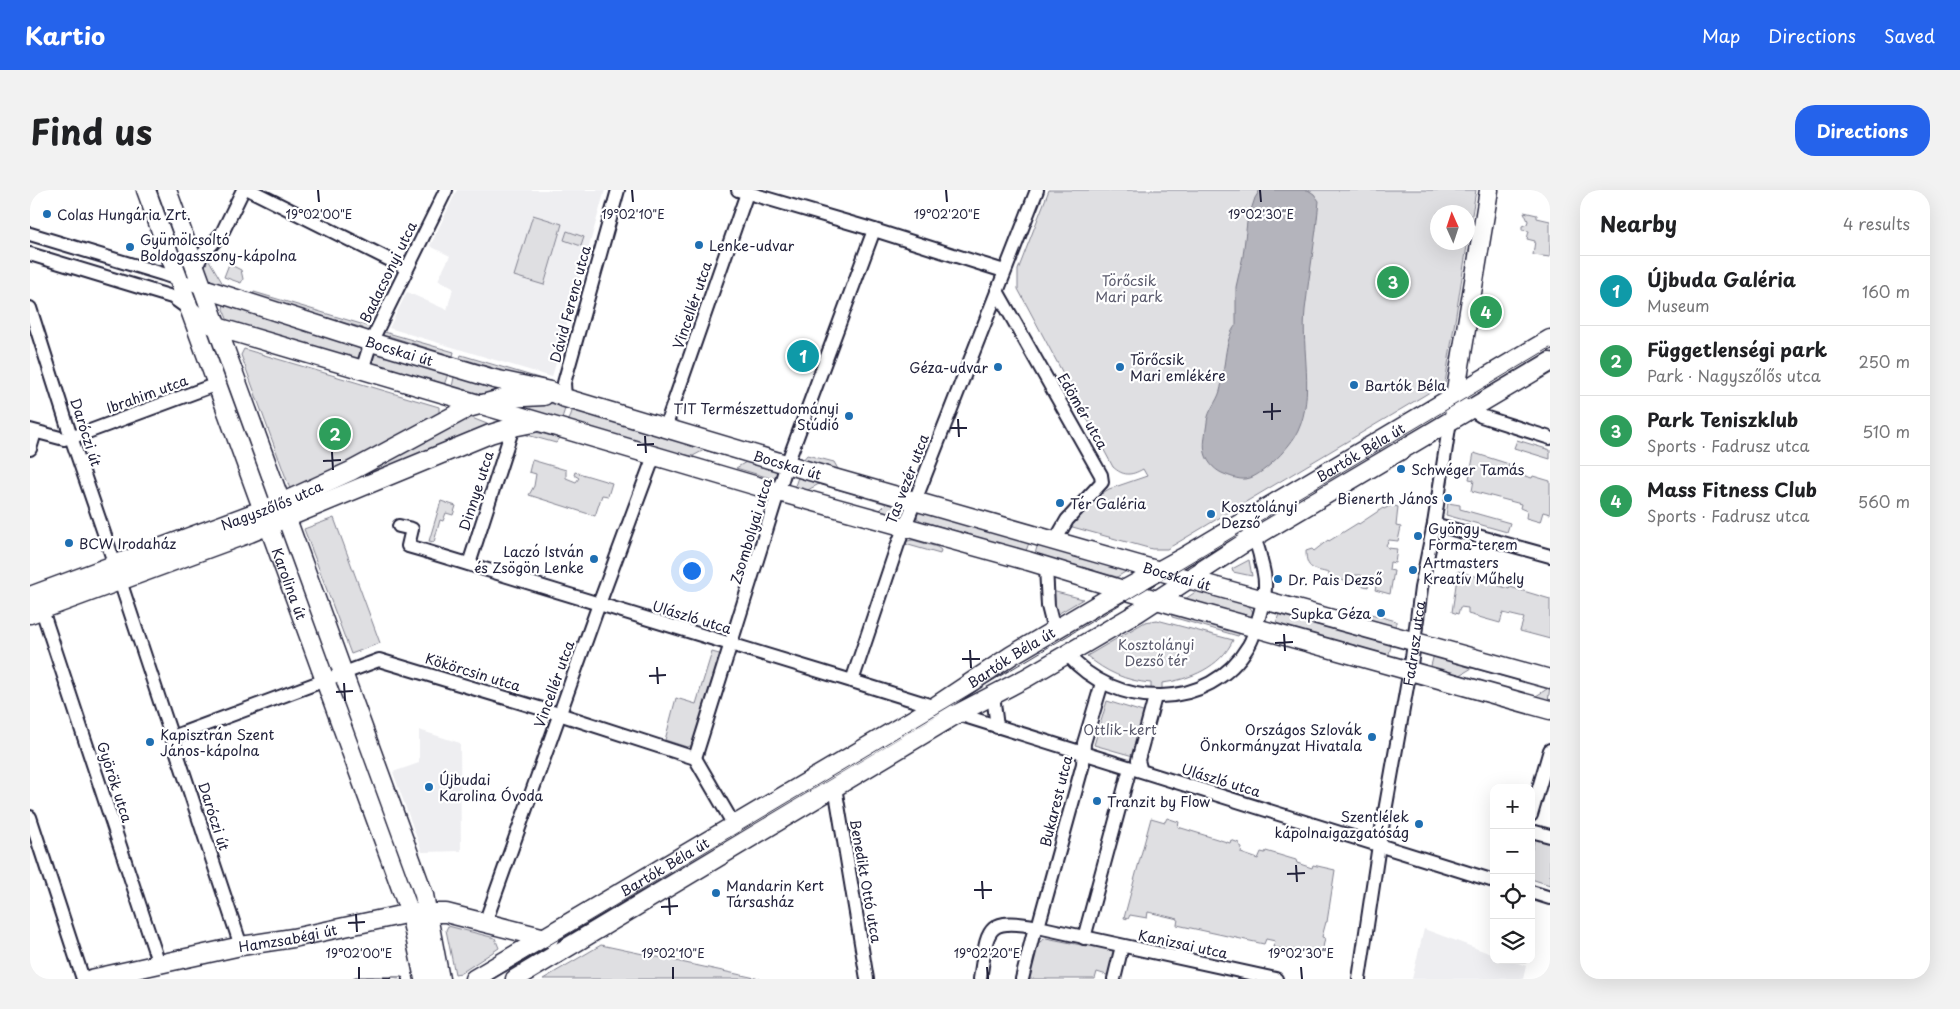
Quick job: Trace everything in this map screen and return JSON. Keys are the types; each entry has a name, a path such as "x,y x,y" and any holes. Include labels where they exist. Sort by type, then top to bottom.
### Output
{"main road":[{"name":"Karolina út","path":"146,190 410,913 424,979"},
{"name":"Karolina út","path":"166,190 424,895 440,979"},
{"name":"Fadrusz utca","path":"1455,396 1489,190"},
{"name":"Bocskai út","path":"204,292 224,295 494,379 550,391 564,398 787,464 1187,579 1550,679"},
{"path":"190,310 204,292"},
{"name":"Bocskai út","path":"190,310 201,320 217,327 478,405 1156,600 1550,710"},
{"name":"Bartók Béla út","path":"474,979 934,707 1012,655 1054,630 1232,529 1550,339"},
{"name":"Bartók Béla út","path":"515,979 958,714 1067,654 1254,538 1550,362"},
{"name":"Nagyszőlős utca","path":"284,510 460,412 478,405 512,397 546,396 564,398"},
{"name":"Bocskai út","path":"494,432 526,423 541,423"},
{"name":"Nagyszőlős utca","path":"36,612 117,573 494,432"},
{"name":"Nagyszőlős utca","path":"30,596 117,573"},
{"path":"1124,590 1160,586 1187,579"},
{"name":"Hamzsabégi út","path":"91,979 242,946 293,938 410,913 446,914 556,940 580,939"}],"street":[{"path":"195,269 202,255 222,233 243,190"},
{"path":"250,190 406,268"},
{"name":"Badacsonyi utca","path":"362,370 371,342 446,190"},
{"name":"Dávid Ferenc utca","path":"564,398 564,383 618,190"},
{"path":"742,191 1004,271 1036,190"},
{"name":"Vincellér utca","path":"665,428 742,191"},
{"name":"Zsombolyai utca","path":"695,758 787,464 874,230"},
{"path":"30,234 179,279 204,292"},
{"name":"Bocskai út","path":"30,254 172,297 190,310"},
{"name":"Tas vezér utca","path":"852,681 914,500 1004,271"},
{"name":"Edömér utca","path":"997,290 1100,473 1102,482 1067,520 1056,541"},
{"name":"Daróczi út","path":"30,308 71,437 242,946"},
{"name":"Ibrahim utca","path":"33,431 64,439 217,384"},
{"path":"1455,396 1481,416 1550,438"},
{"name":"Fadrusz utca","path":"1358,979 1379,845 1415,642 1421,588 1434,524 1455,396"},
{"name":"Dinnye utca","path":"469,564 512,427"},
{"path":"30,449 33,431"},
{"name":"Vincellér utca","path":"485,923 559,714 654,456"},
{"path":"1434,524 1550,556"},
{"name":"Ulászló utca","path":"399,526 412,529 408,546 852,681 1084,754 1135,768 1490,880"},
{"path":"1067,654 1073,662 1102,683 1137,695 1155,697 1183,693 1219,678 1229,670 1248,648 1256,628 1263,600 1264,579 1258,546 1254,538 1243,530 1232,529"},
{"path":"1046,567 1048,606 1054,630"},
{"name":"Györök utca","path":"36,612 159,964"},
{"name":"Kökörcsin utca","path":"172,737 379,660 559,714 695,758"},
{"name":"Bukarest utca","path":"1022,979 1083,764 1084,743 1102,683"},
{"path":"992,695 997,727"},
{"path":"980,979 989,934 992,929 1003,923 1038,927 1084,938 1155,697"},
{"path":"1535,801 1550,750"},
{"path":"695,758 734,825"},
{"name":"Benedikt Ottó utca","path":"835,787 867,979"},
{"path":"30,817 83,979"},
{"path":"1535,832 1550,836"},
{"path":"1535,893 1550,898"},
{"name":"Kanizsai utca","path":"1084,938 1276,979"},
{"path":"1114,979 1122,946"}],"shaded area":[{"path":"457,190 605,190 552,377 389,328 407,292 447,310 453,288 438,280 450,256 430,246"},
{"path":"1260,190 1308,190 1319,201 1305,310 1307,387 1303,417 1295,437 1277,458 1263,471 1250,478 1243,479 1224,474 1213,467 1206,456 1204,443 1208,418 1222,384 1229,338 1236,325 1236,287 1243,256 1247,222 1255,198"},
{"name":"Újbudai Karolina Óvoda","path":"419,730 460,743 461,851 422,852 393,772 419,763"},
{"path":"1424,929 1490,954 1490,964 1521,964 1526,966 1523,979 1412,979"}],"green space":[{"name":"Törőcsik Mari park","path":"1049,190 1476,190 1474,205 1430,205 1430,250 1467,250 1445,383 1167,549 1152,549 1069,526 1096,497 1109,489 1147,476 1143,469 1127,474 1113,467 1018,289 1018,270"},
{"path":"1524,212 1550,221 1550,257 1533,255 1535,241 1527,239 1529,231 1522,230 1522,226 1527,224 1528,221"},
{"path":"533,215 562,224 544,285 514,276"},
{"path":"567,231 584,237 581,246 564,240"},
{"path":"206,255 223,284 222,287 207,278 202,263"},
{"path":"229,264 241,270 243,279 241,283 224,277"},
{"path":"254,292 371,327 366,332 362,332 363,328 253,296"},
{"path":"224,304 360,346 361,356 356,360 230,326 223,309"},
{"path":"381,331 454,352 453,356 389,336 388,340 382,336"},
{"path":"244,349 439,407 439,413 362,455 290,489 241,355"},
{"path":"219,350 272,493 264,496 211,354"},
{"path":"377,351 449,371 443,388 371,364 372,355"},
{"path":"461,355 559,384 560,387 490,371 491,367 467,360 466,364 459,361"},
{"path":"455,373 511,387 480,399 451,391"},
{"path":"547,403 566,406 561,421 504,405"},
{"path":"573,408 778,470 777,476 770,478 736,468 746,462 704,450 693,456 653,449 568,424"},
{"path":"467,416 492,426 299,507 341,482"},
{"path":"531,431 560,438 556,443 520,433"},
{"path":"1517,440 1550,450 1550,459 1514,448"},
{"path":"1474,453 1509,464 1508,468 1518,471 1518,474 1550,481 1550,514 1543,512 1540,522 1526,518 1527,511 1520,508 1521,504 1472,491 1474,480 1469,479"},
{"path":"807,455 834,462 838,469 803,460"},
{"path":"532,460 566,470 566,478 576,482 579,478 574,475 575,472 612,483 608,496 602,495 595,516 529,495 534,486 536,474 529,472"},
{"path":"799,474 903,507 903,513 898,518 878,512 886,504 819,484 804,492 794,489"},
{"path":"441,501 456,506 453,515 446,513 443,521 440,520 434,542 429,541"},
{"path":"1448,503 1460,505 1460,509 1510,523 1507,532 1446,515"},
{"path":"1392,505 1398,507 1396,526 1401,527 1398,541 1389,540 1386,545 1388,548 1397,549 1395,563 1390,562 1389,570 1394,571 1390,594 1375,590 1376,579 1370,580 1368,587 1360,585 1361,575 1355,575 1352,583 1329,577 1329,573 1312,568 1309,565 1306,551 1312,549 1314,551 1328,540 1359,524 1383,508"},
{"path":"918,511 1030,540 1026,551 922,521 917,518"},
{"path":"334,518 380,643 351,654 304,529"},
{"path":"287,534 335,665 326,668 278,537"},
{"path":"913,540 937,547 941,550 940,554 905,544 907,541"},
{"path":"1038,543 1130,569 1117,577 1035,554"},
{"path":"1249,560 1252,576 1233,572 1232,569"},
{"path":"1458,571 1497,583 1497,585 1509,589 1510,587 1550,599 1550,639 1520,631 1524,618 1503,613 1500,623 1468,614 1468,608 1460,607 1458,614 1452,612"},
{"path":"1200,589 1247,603 1253,612 1253,619 1182,601"},
{"path":"1052,591 1083,599 1056,615"},
{"path":"1280,611 1392,642 1388,658 1275,626"},
{"path":"1171,614 1240,633 1238,636 1172,617"},
{"path":"1371,614 1396,621 1396,627 1370,620"},
{"name":"Kosztolányi Dezső tér","path":"1157,620 1233,640 1221,658 1212,665 1183,679 1162,683 1162,691 1151,691 1151,683 1117,675 1087,656 1145,622"},
{"path":"712,652 723,655 697,744 687,747 665,740 676,698 696,704"},
{"path":"1434,654 1550,686 1548,702 1533,698 1547,689 1472,668 1457,677 1430,670"},
{"path":"342,686 384,803 355,725 349,731 334,688"},
{"name":"Ottlik-kert","path":"1107,701 1146,713 1133,756 1094,745"},
{"path":"389,817 416,893 409,893 383,826"},
{"path":"1151,818 1165,822 1167,818 1179,822 1178,827 1230,843 1231,840 1239,843 1242,847 1241,853 1258,859 1261,852 1265,853 1266,851 1296,860 1297,863 1312,868 1313,865 1335,870 1327,922 1322,937 1325,938 1321,957 1273,947 1275,941 1266,939 1264,944 1177,925 1178,919 1148,912 1147,918 1130,915 1128,919 1124,918"},
{"path":"1536,835 1550,839 1550,885 1535,880"},
{"path":"448,926 495,938 499,948 461,973 455,974 446,930"},
{"path":"1046,938 1086,946 1094,943 1110,947 1115,953 1110,976 1097,972 1095,979 1028,979 1038,943"},
{"path":"601,945 760,979 543,979"}],"tram line":[{"path":"492,979 1550,348"}],"railway":[{"path":"356,979 401,979"}],"place":[{"name":"Colas Hungária Zrt.","path":"47,214"},
{"name":"Lenke-udvar","path":"699,245"},
{"name":"Gyümölcsoltó Boldogasszony-kápolna","path":"130,247"},
{"name":"Park Teniszklub","path":"1393,282"},
{"name":"Mass Fitness Club","path":"1486,312"},
{"name":"Újbuda Galéria","path":"803,356"},
{"name":"Géza-udvar","path":"998,367"},
{"name":"Törőcsik Mari emlékére","path":"1120,367"},
{"name":"Bartók Béla","path":"1354,385"},
{"name":"TIT Természettudományi Stúdió","path":"849,416"},
{"name":"Függetlenségi park","path":"335,434"},
{"name":"Schwéger Tamás","path":"1401,469"},
{"name":"Bienerth János","path":"1448,498"},
{"name":"Tér Galéria","path":"1060,503"},
{"name":"Kosztolányi Dezső","path":"1211,514"},
{"name":"Gyöngy Forma-terem","path":"1418,536"},
{"name":"BCW Irodaház","path":"69,543"},
{"name":"Laczó István és Zsögön Lenke","path":"594,559"},
{"name":"Artmasters Kreatív Műhely","path":"1413,570"},
{"name":"Dr. Pais Dezső","path":"1278,579"},
{"name":"Supka Géza","path":"1381,613"},
{"name":"Országos Szlovák Önkormányzat Hivatala","path":"1372,737"},
{"name":"Kapisztrán Szent János-kápolna","path":"150,742"},
{"name":"Újbudai Karolina Óvoda","path":"429,787"},
{"name":"Tranzit by Flow","path":"1097,801"},
{"name":"Szentlélek kápolnaigazgatóság","path":"1419,824"},
{"name":"Mandarin Kert Társasház","path":"716,893"}]}
